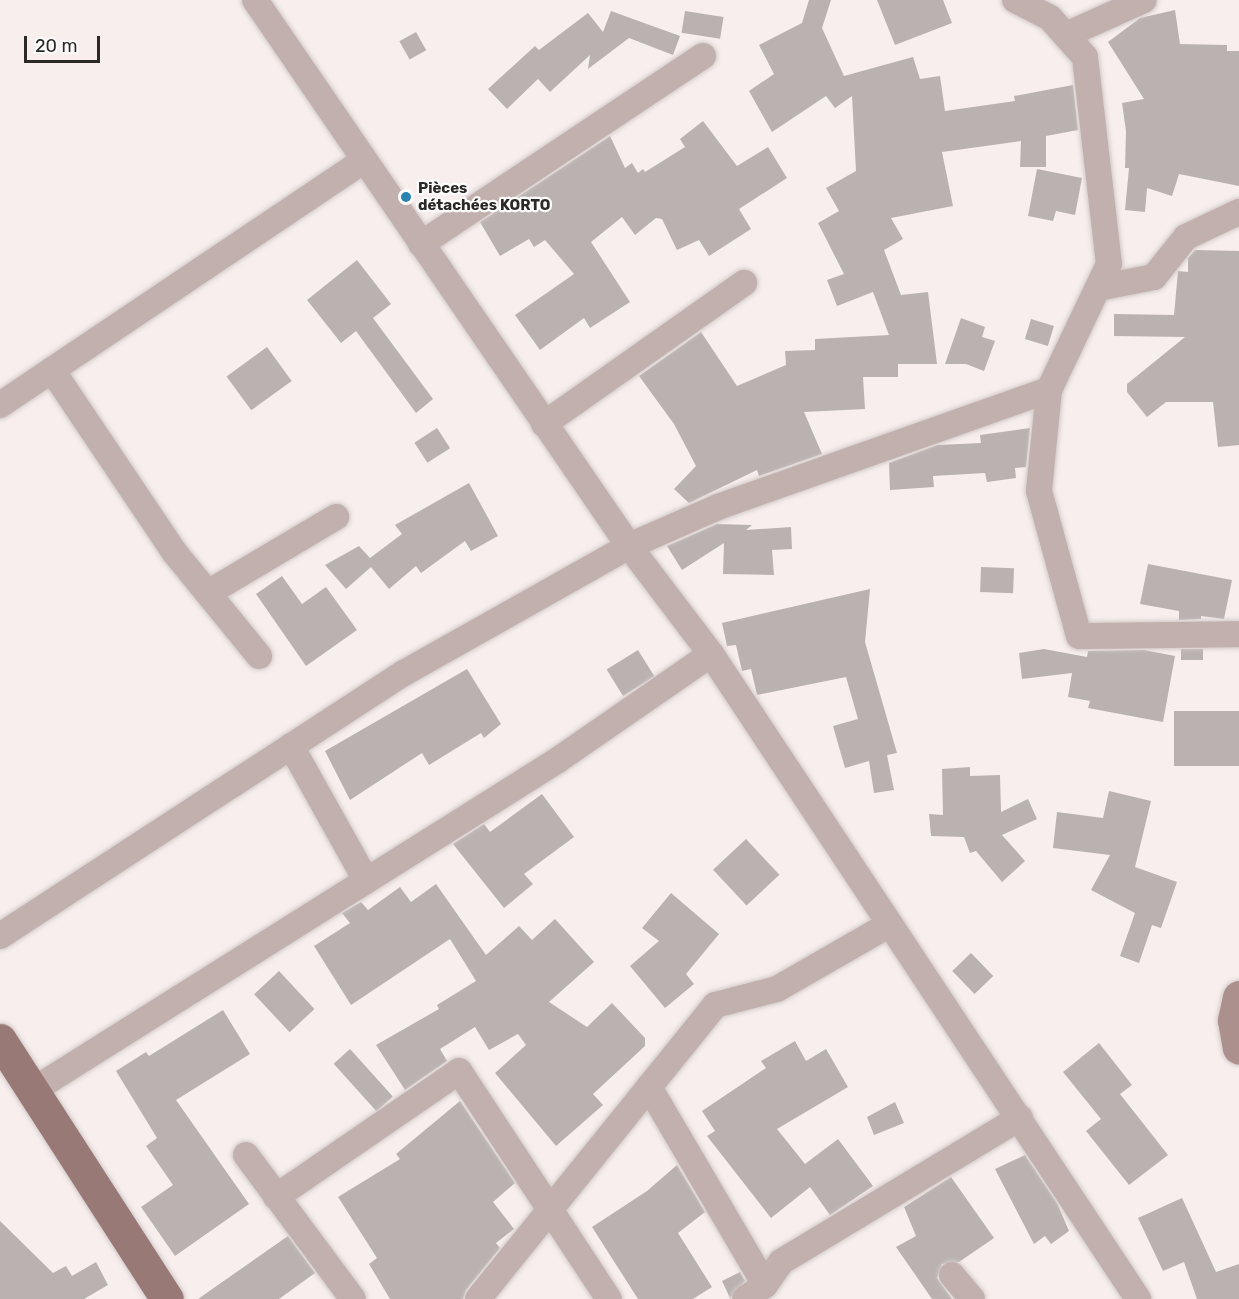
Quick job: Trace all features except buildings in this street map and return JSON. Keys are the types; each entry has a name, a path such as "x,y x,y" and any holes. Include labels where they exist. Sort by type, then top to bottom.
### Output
{"main road":[{"path":"1239,997 1234,1020 1239,1048"},
{"path":"0,1040 167,1299"}],"street":[{"path":"255,0 363,161 629,546 711,654 1138,1299"},
{"path":"1015,0 1050,18 1085,57 1109,264 1049,390 1039,491 1079,636 1239,634"},
{"path":"1066,35 1144,0"},
{"path":"420,244 703,56"},
{"path":"0,405 363,161"},
{"path":"1098,288 1154,277 1186,237 1239,212"},
{"path":"544,424 744,283"},
{"path":"52,370 175,553 259,656"},
{"path":"0,936 404,673 629,546 718,507 1049,390"},
{"path":"208,593 336,517"},
{"path":"32,1091 558,760 711,654"},
{"path":"291,746 366,880"},
{"path":"478,1299 715,1005 777,990 891,924"},
{"path":"276,1197 459,1071 609,1299"},
{"path":"649,1087 755,1292 781,1262 1020,1118"},
{"path":"246,1155 353,1299"},
{"path":"952,1275 972,1299"}],"place":[{"name":"Pièces détachées KORTO","path":"406,197"}]}
